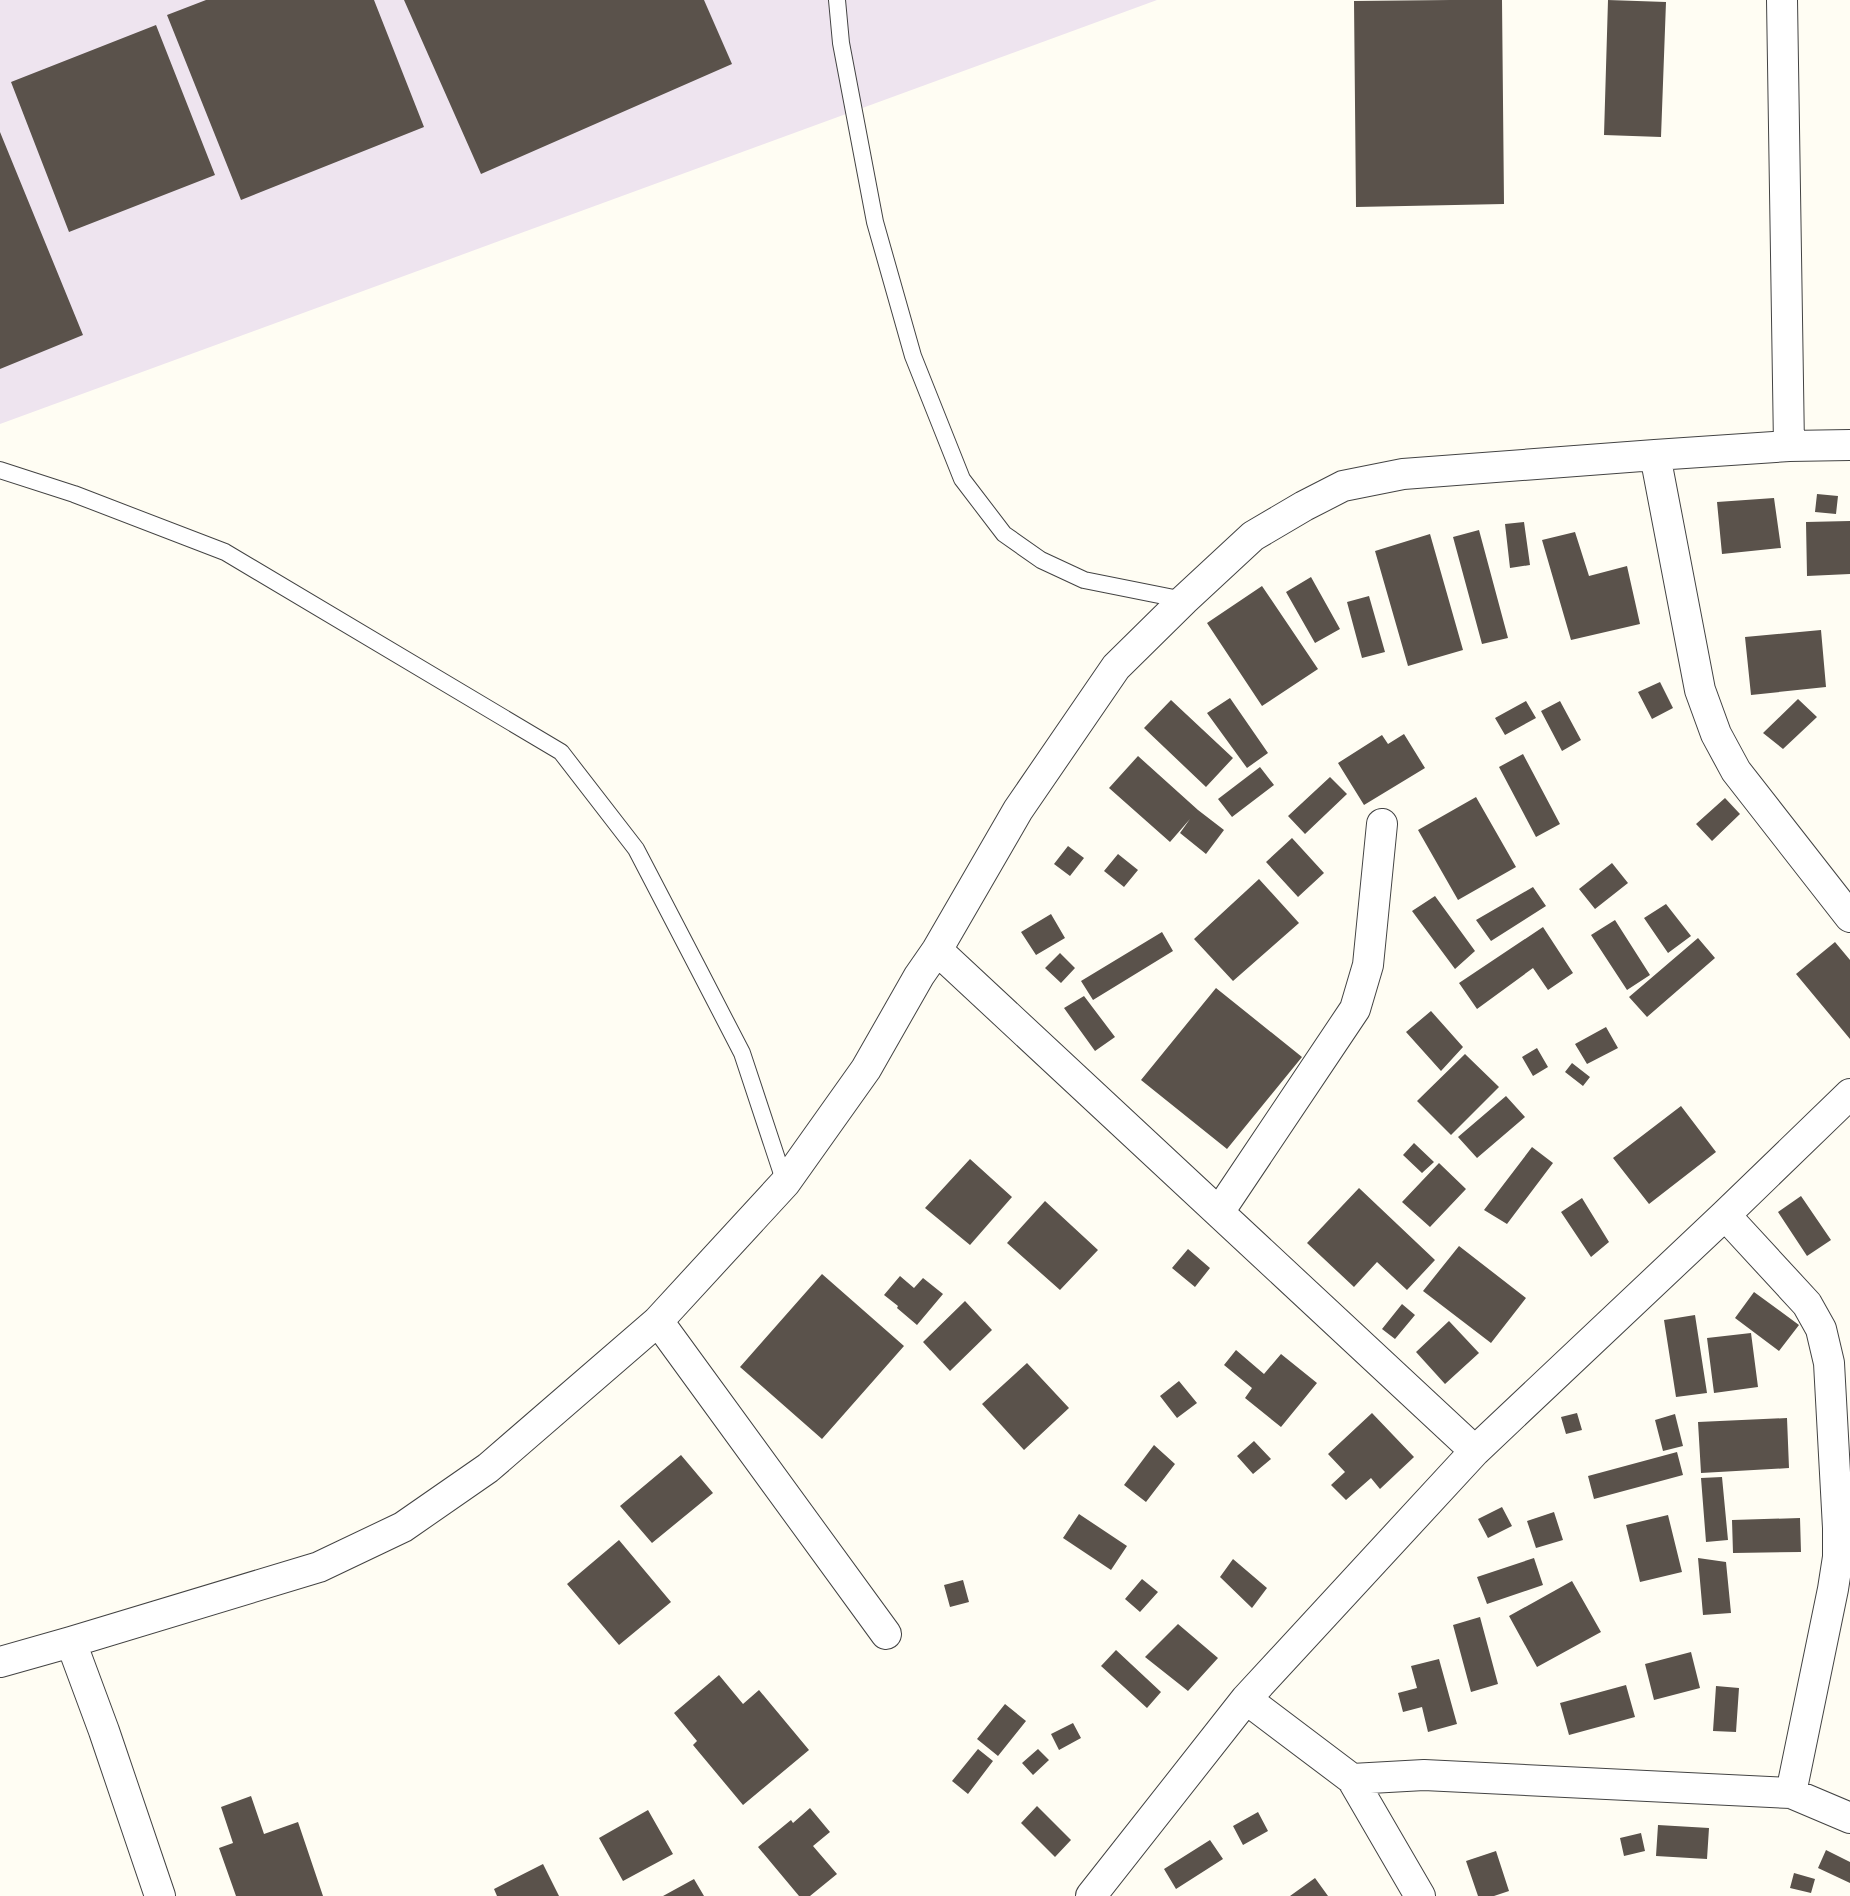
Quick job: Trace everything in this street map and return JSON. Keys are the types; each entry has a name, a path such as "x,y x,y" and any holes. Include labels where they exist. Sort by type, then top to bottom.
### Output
{"street":[{"path":"1782,0 1789,446"},
{"path":"0,1662 319,1567 403,1527 488,1468 658,1321 785,1183 866,1069 1018,810 1116,667 1253,536 1343,486 1403,474 1789,446 1850,445"},
{"path":"1655,455 1700,690 1716,734 1736,771 1850,917"},
{"path":"1219,1212 1355,1009 1368,965 1382,824"},
{"path":"937,950 1475,1451"},
{"path":"1091,1896 1246,1699 1475,1451 1850,1094"},
{"path":"1725,1215 1807,1304 1821,1329 1829,1363 1838,1557 1791,1793"},
{"path":"658,1321 886,1634"},
{"path":"71,1642 160,1896"},
{"path":"1246,1699 1352,1779 1420,1896"},
{"path":"1352,1779 1424,1775 1791,1793 1850,1818"}],"lane":[{"path":"837,0 841,43 875,222 913,356 962,479 1004,534 1041,560 1084,580 1184,600"},
{"path":"0,470 74,494 225,552 561,752 636,849 698,968 742,1053 785,1183"}],"shaded area":[{"path":"0,0 1157,0 0,424"}],"building":[{"path":"206,0 374,0 424,127 241,200 167,15"},
{"path":"404,0 704,0 732,64 481,174"},
{"path":"1502,0 1504,204 1356,207 1354,1"},
{"path":"1608,0 1666,2 1661,137 1604,135"},
{"path":"156,25 215,175 69,232 11,82"},
{"path":"0,132 83,335 0,369"},
{"path":"1817,494 1838,496 1836,514 1815,512"},
{"path":"1774,498 1781,548 1722,554 1717,502"},
{"path":"1850,521 1850,574 1807,576 1806,522"},
{"path":"1524,522 1530,565 1510,568 1505,524"},
{"path":"1479,530 1508,638 1482,644 1453,537"},
{"path":"1575,532 1589,576 1627,566 1640,624 1571,640 1542,540"},
{"path":"1430,534 1463,650 1408,666 1375,551"},
{"path":"1311,577 1340,629 1315,643 1286,592"},
{"path":"1262,586 1318,669 1262,706 1207,623"},
{"path":"1369,596 1385,652 1362,658 1347,602"},
{"path":"1821,630 1826,687 1751,695 1745,637"},
{"path":"1660,682 1673,708 1652,719 1638,692"},
{"path":"1230,698 1268,753 1247,768 1207,713"},
{"path":"1798,699 1817,717 1783,749 1763,733"},
{"path":"1171,700 1233,758 1206,787 1144,728"},
{"path":"1526,701 1536,718 1505,735 1495,718"},
{"path":"1560,701 1581,740 1562,751 1541,711"},
{"path":"1404,734 1425,768 1364,805 1338,763 1382,735 1388,744"},
{"path":"1523,754 1560,824 1536,837 1499,767"},
{"path":"1138,756 1224,830 1206,854 1180,833 1190,819 1170,842 1109,788"},
{"path":"1260,767 1274,785 1232,817 1218,799"},
{"path":"1330,777 1347,794 1305,834 1288,816"},
{"path":"1476,797 1516,867 1458,900 1418,830"},
{"path":"1725,798 1740,814 1712,841 1696,824"},
{"path":"1292,838 1324,873 1298,897 1266,862"},
{"path":"1068,846 1084,858 1070,876 1054,864"},
{"path":"1118,854 1138,870 1124,887 1104,871"},
{"path":"1612,863 1628,883 1595,909 1579,889"},
{"path":"1259,879 1299,923 1233,981 1194,939"},
{"path":"1533,887 1546,906 1491,941 1476,920"},
{"path":"1435,896 1475,951 1455,969 1412,911"},
{"path":"1666,904 1691,936 1668,953 1644,918"},
{"path":"1051,914 1065,938 1036,955 1021,932"},
{"path":"1615,920 1650,975 1627,990 1591,935"},
{"path":"1543,927 1573,973 1548,990 1533,968 1477,1009 1459,983"},
{"path":"1162,932 1173,951 1093,1000 1081,981"},
{"path":"1698,938 1715,958 1647,1017 1629,997"},
{"path":"1835,942 1850,960 1850,1039 1796,974"},
{"path":"1060,953 1075,968 1061,983 1045,968"},
{"path":"1216,988 1302,1057 1227,1149 1141,1080"},
{"path":"1084,996 1115,1037 1095,1051 1064,1008"},
{"path":"1431,1011 1463,1047 1441,1071 1406,1032"},
{"path":"1606,1027 1618,1048 1587,1064 1575,1044"},
{"path":"1537,1048 1548,1067 1533,1076 1522,1057"},
{"path":"1465,1054 1499,1087 1451,1135 1417,1101"},
{"path":"1572,1063 1590,1077 1583,1086 1565,1072"},
{"path":"1506,1096 1525,1117 1477,1158 1458,1137"},
{"path":"1681,1106 1716,1152 1649,1204 1613,1158"},
{"path":"1414,1143 1434,1162 1422,1173 1403,1155"},
{"path":"1532,1147 1553,1163 1507,1224 1484,1210"},
{"path":"970,1159 1012,1197 970,1245 925,1208"},
{"path":"1439,1163 1466,1189 1430,1227 1402,1202"},
{"path":"1359,1188 1435,1260 1407,1290 1377,1262 1354,1287 1307,1243"},
{"path":"1801,1196 1831,1240 1807,1256 1778,1212"},
{"path":"1582,1198 1609,1242 1591,1257 1561,1212"},
{"path":"1045,1201 1098,1250 1060,1290 1007,1243"},
{"path":"1459,1246 1526,1298 1491,1343 1423,1291"},
{"path":"1188,1249 1210,1268 1195,1287 1172,1268"},
{"path":"822,1274 904,1346 822,1439 740,1367"},
{"path":"900,1276 914,1288 923,1278 943,1294 917,1325 884,1295"},
{"path":"1754,1292 1799,1325 1779,1351 1735,1318"},
{"path":"965,1301 992,1330 950,1371 923,1342"},
{"path":"1402,1304 1415,1315 1395,1339 1382,1329"},
{"path":"1695,1315 1707,1393 1676,1397 1664,1320"},
{"path":"1449,1321 1479,1353 1445,1384 1416,1352"},
{"path":"1751,1333 1758,1387 1714,1393 1707,1338"},
{"path":"1236,1350 1264,1374 1281,1354 1317,1383 1281,1427 1245,1398 1252,1388 1224,1365"},
{"path":"1027,1363 1069,1408 1024,1450 982,1404"},
{"path":"1179,1381 1197,1403 1177,1418 1160,1396"},
{"path":"1372,1413 1414,1457 1380,1489 1371,1478 1346,1500 1331,1485 1345,1472 1328,1454"},
{"path":"1577,1413 1582,1430 1566,1434 1561,1417"},
{"path":"1675,1414 1683,1446 1663,1451 1655,1420"},
{"path":"1787,1418 1789,1468 1701,1473 1698,1422"},
{"path":"1254,1441 1271,1459 1253,1474 1237,1456"},
{"path":"1154,1445 1175,1464 1146,1502 1124,1485"},
{"path":"1677,1452 1683,1475 1594,1499 1588,1476"},
{"path":"681,1455 713,1493 652,1543 620,1506"},
{"path":"1722,1477 1728,1540 1706,1542 1701,1478"},
{"path":"1502,1507 1512,1526 1488,1538 1478,1519"},
{"path":"1554,1512 1563,1540 1536,1548 1527,1521"},
{"path":"1079,1514 1127,1546 1111,1570 1063,1538"},
{"path":"1668,1515 1682,1572 1640,1582 1626,1525"},
{"path":"1800,1518 1801,1552 1733,1553 1732,1520"},
{"path":"619,1540 671,1602 619,1645 567,1584"},
{"path":"1534,1558 1543,1585 1487,1604 1477,1577"},
{"path":"1698,1558 1726,1562 1731,1613 1703,1615"},
{"path":"1233,1559 1267,1588 1252,1608 1220,1577"},
{"path":"1142,1579 1158,1592 1140,1612 1125,1599"},
{"path":"963,1580 969,1602 950,1607 944,1585"},
{"path":"1572,1581 1601,1632 1537,1667 1509,1616"},
{"path":"1480,1617 1498,1684 1471,1692 1453,1625"},
{"path":"1178,1624 1218,1658 1188,1691 1145,1657"},
{"path":"1116,1650 1161,1692 1147,1708 1101,1666"},
{"path":"1691,1652 1700,1688 1654,1700 1645,1664"},
{"path":"1439,1659 1457,1724 1428,1732 1422,1707 1403,1712 1398,1693 1417,1688 1411,1666"},
{"path":"719,1675 743,1704 759,1690 809,1750 743,1805 693,1745 697,1741 674,1713"},
{"path":"1626,1685 1635,1717 1569,1735 1560,1703"},
{"path":"1716,1686 1739,1688 1736,1732 1713,1731"},
{"path":"1005,1704 1026,1721 998,1756 977,1739"},
{"path":"1073,1723 1081,1738 1059,1750 1051,1734"},
{"path":"978,1749 993,1761 968,1794 952,1781"},
{"path":"1038,1749 1049,1760 1033,1775 1022,1763"},
{"path":"251,1796 264,1834 298,1822 323,1896 236,1896 219,1848 233,1843 221,1807"},
{"path":"1037,1806 1071,1840 1055,1857 1021,1823"},
{"path":"810,1808 830,1832 813,1846 837,1874 810,1896 799,1896 758,1847"},
{"path":"648,1810 673,1854 623,1881 599,1838"},
{"path":"1258,1812 1268,1831 1243,1845 1233,1826"},
{"path":"1658,1825 1709,1828 1707,1859 1656,1856"},
{"path":"1641,1833 1645,1851 1624,1856 1620,1838"},
{"path":"1210,1840 1223,1859 1176,1889 1164,1869"},
{"path":"1826,1850 1850,1862 1850,1883 1818,1868"},
{"path":"1496,1851 1509,1891 1494,1896 1478,1896 1466,1861"},
{"path":"543,1864 559,1896 497,1896 494,1889"},
{"path":"1794,1873 1815,1879 1811,1893 1790,1888"},
{"path":"1315,1878 1328,1896 1290,1896"},
{"path":"694,1879 704,1896 663,1896"}]}
